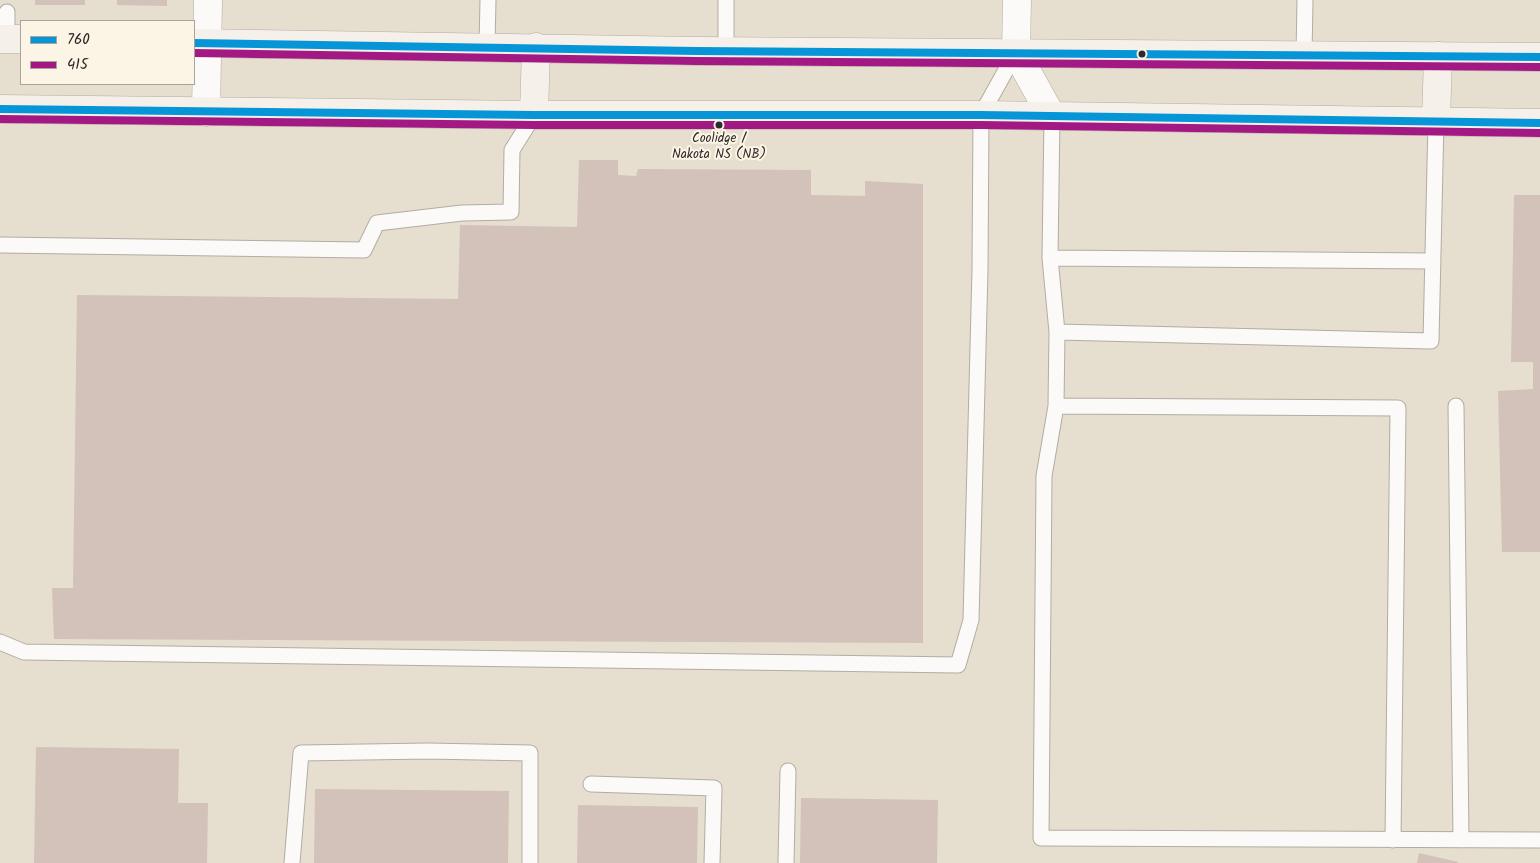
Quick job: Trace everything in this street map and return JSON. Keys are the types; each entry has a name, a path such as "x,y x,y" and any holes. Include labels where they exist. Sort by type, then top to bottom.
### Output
{"main road":[{"path":"201,43 726,50 1540,57"},
{"path":"534,115 536,47"},
{"path":"1436,121 1438,56"},
{"path":"0,109 534,115 981,116 1436,121 1540,124"}],"street":[{"path":"206,112 201,43 208,0"},
{"path":"1017,0 1016,52 1052,117"}],"lane":[{"path":"487,47 488,0"},
{"path":"726,0 726,50"},
{"path":"1304,55 1305,0"},
{"path":"8,12 9,39"},
{"path":"0,642 24,652 958,665 972,620 980,279 981,116 1016,52"},
{"path":"0,245 364,250 377,223 462,213 511,212 512,150 534,115"},
{"path":"1052,117 1050,258 1057,332 1056,406 1044,476 1041,838 1540,840"},
{"path":"1057,332 1431,341 1436,121"},
{"path":"1050,258 1433,261"},
{"path":"1056,406 1398,408 1393,840"},
{"path":"1456,406 1461,840"},
{"path":"292,863 302,753 428,751 530,753 530,863"},
{"path":"786,863 788,770"},
{"path":"591,784 714,788 712,863"}],"building":[{"path":"35,0 85,0 85,5 35,5"},
{"path":"117,0 167,0 167,6 117,5"},
{"path":"579,160 618,160 618,175 636,176 638,169 811,170 811,195 865,196 865,181 923,184 923,643 54,639 52,588 73,588 77,295 458,299 460,225 577,227"},
{"path":"1514,195 1540,195 1540,552 1502,552 1498,391 1533,389 1533,362 1511,362"},
{"path":"36,747 179,749 178,803 208,803 207,863 34,863"},
{"path":"315,789 509,791 508,863 314,863"},
{"path":"801,798 938,800 937,863 800,863"},
{"path":"578,805 698,807 697,863 577,863"},
{"path":"1419,853 1458,862 1458,863 1417,863"}],"transit line":[{"name":"760","path":"195,43 696,51 1540,57"},
{"name":"415","path":"195,53 696,61 1540,67"},
{"name":"760","path":"0,109 534,115 981,115 1540,123"},
{"name":"415","path":"0,119 534,125 981,125 1540,133"}],"place":[{"name":"Coolidge / Nakota NS (NB)","path":"719,125"}]}
